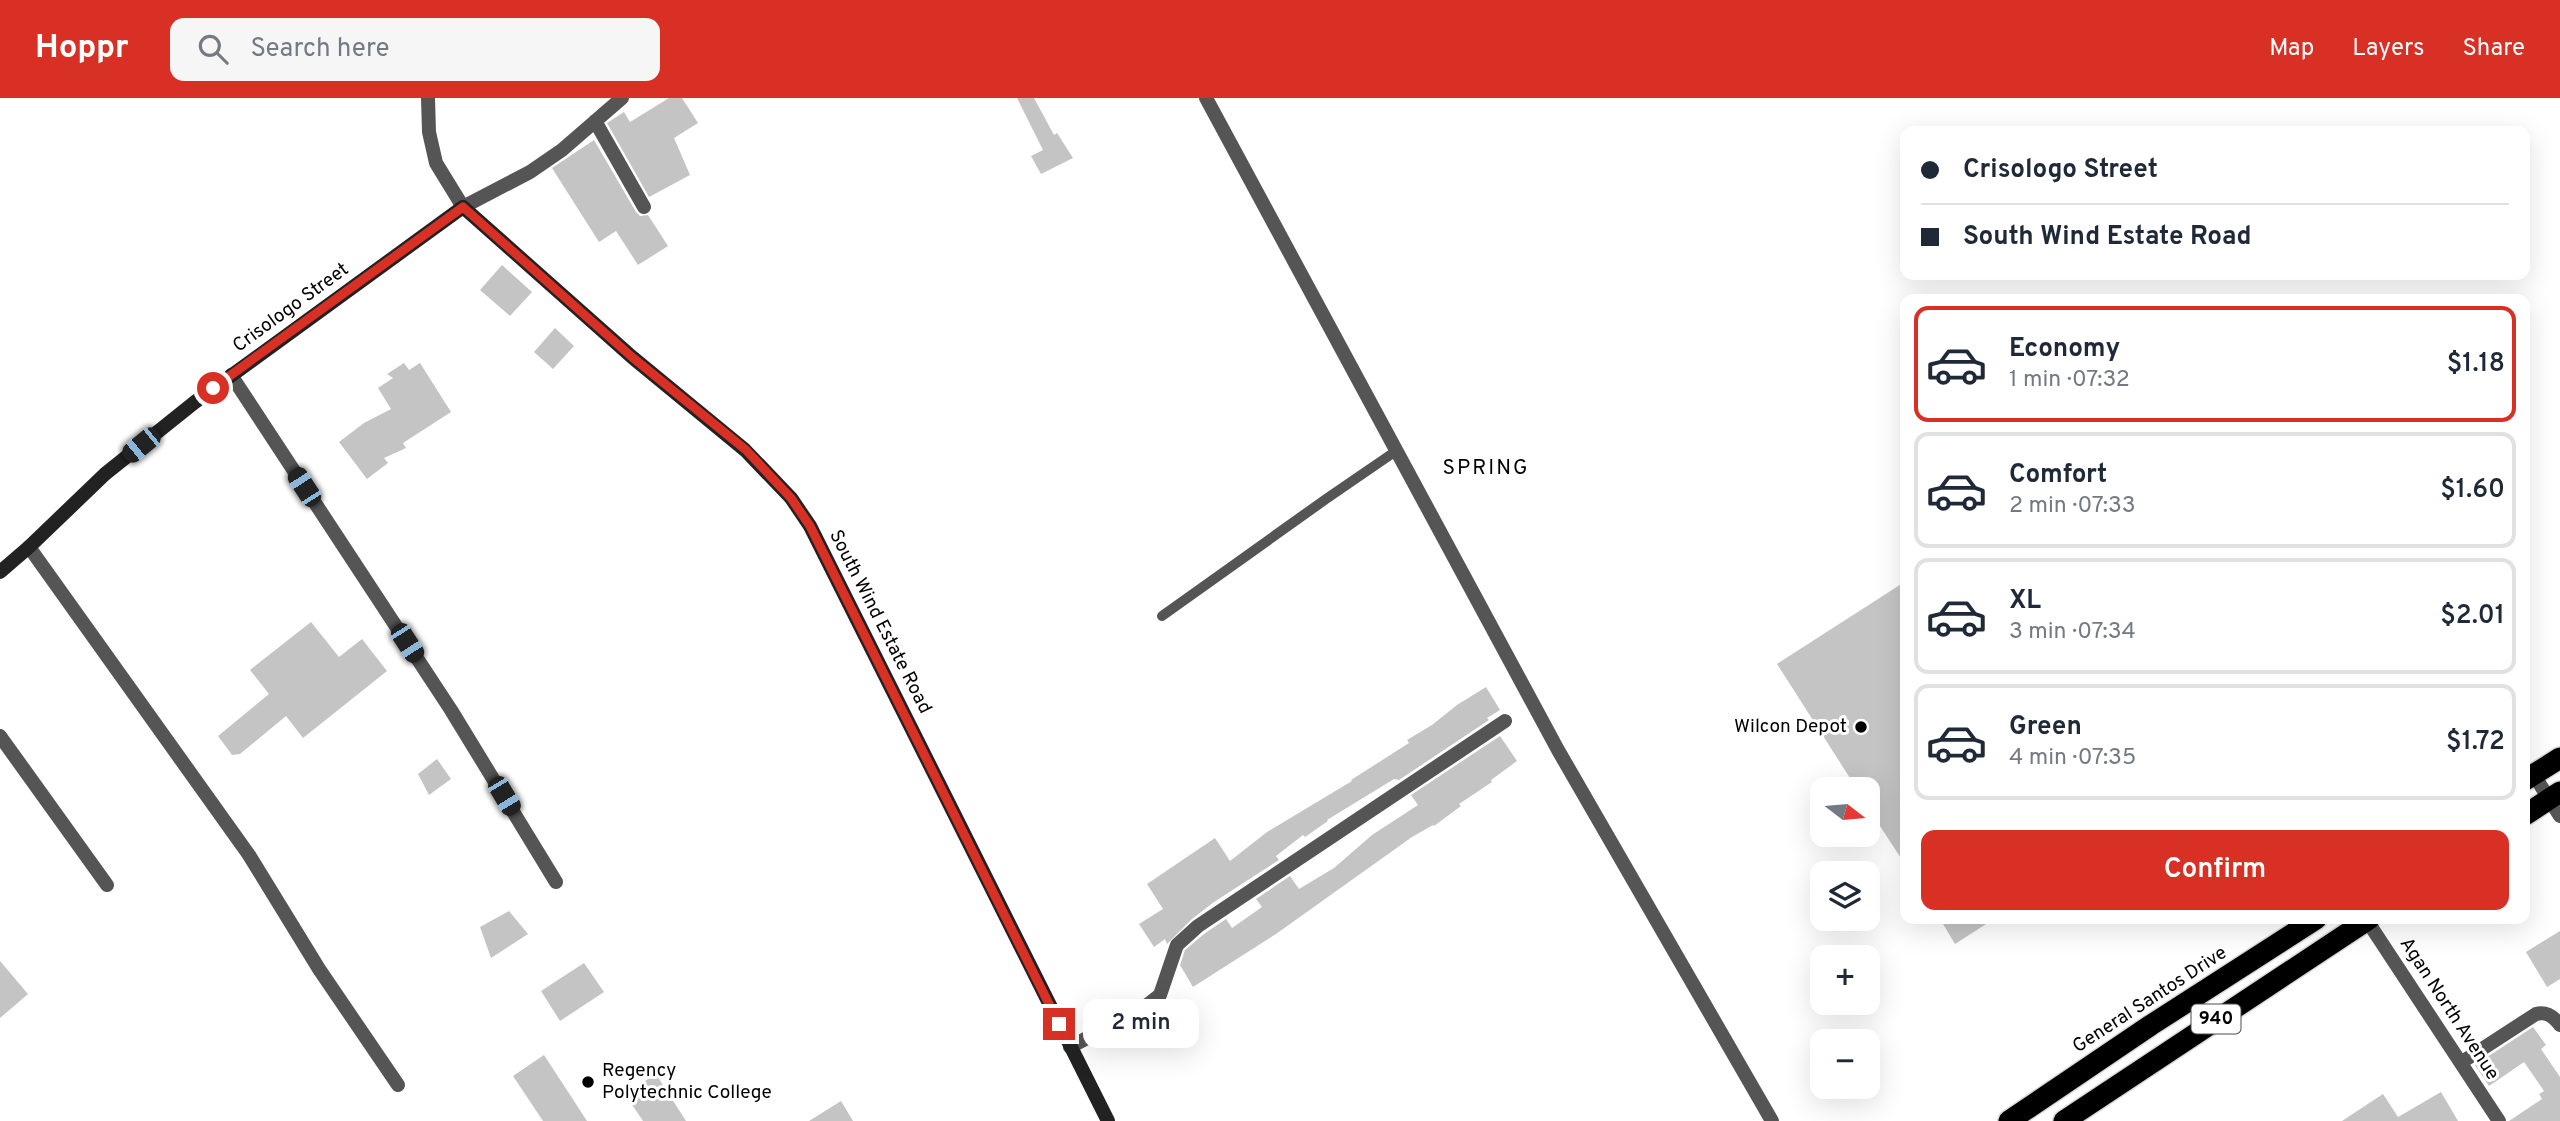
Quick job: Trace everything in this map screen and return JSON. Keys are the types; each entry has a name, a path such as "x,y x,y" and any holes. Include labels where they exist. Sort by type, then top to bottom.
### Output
{"highway":[{"path":"2530,777 2560,758"},
{"path":"2530,813 2557,802"},
{"name":"General Santos Drive","path":"2009,1121 2308,924"},
{"name":"940","path":"2064,1121 2360,924"}],"street":[{"path":"428,98 429,132 436,163 463,207"},
{"name":"Crisologo Street","path":"0,572 106,474 231,375 463,207 530,172 562,150 622,98"},
{"path":"1206,98 1558,750 1772,1121"},
{"path":"594,121 644,207"},
{"name":"South Wind Estate Road","path":"463,207 632,357 746,450 791,498 810,526 1108,1121"},
{"path":"231,375 451,710 556,882"},
{"path":"29,547 249,855 319,969 398,1085"},
{"path":"1070,1046 1142,1009 1160,995 1177,945 1198,926 1505,721"},
{"path":"0,736 107,885"},
{"path":"2530,779 2557,802"},
{"name":"Agan North Avenue","path":"2370,924 2499,1121"},
{"path":"2462,1062 2536,1014 2549,1014 2560,1025"}],"lane":[{"path":"1162,616 1396,452"}],"building":[{"path":"669,98 682,98 698,123 674,138 690,175 649,197 607,123 624,112 630,122"},
{"path":"1017,98 1034,98 1054,135 1057,133 1073,158 1041,174 1031,156 1043,150"},
{"path":"594,140 636,212 640,216 648,215 668,246 638,265 616,231 599,242 552,168"},
{"path":"502,265 532,292 510,316 480,290"},
{"path":"555,328 574,346 553,369 534,352"},
{"path":"404,363 409,370 420,363 451,412 403,443 406,448 384,458 388,463 367,479 339,442 364,423 391,409 378,388 393,378 387,374"},
{"name":"Wilcon Depot","path":"1900,585 1900,857 1880,826 1880,777 1849,777 1777,664"},
{"path":"311,622 339,657 362,639 387,671 303,738 286,716 240,754 232,755 218,736 269,694 250,670"},
{"path":"1486,687 1500,710 1487,718 1489,720 1399,780 1394,779 1327,820 1305,837 1303,835 1276,856 1279,860 1214,902 1167,944 1165,939 1154,947 1139,924 1163,909 1147,884 1215,838 1230,861 1267,832 1352,781"},
{"path":"1500,736 1517,761 1491,780 1492,782 1459,804 1461,806 1434,826 1412,837 1276,934 1193,987 1180,965 1185,950 1204,934 1226,919 1232,928 1262,907 1256,899 1290,876 1299,889 1334,868 1372,835 1418,805 1411,795"},
{"path":"437,759 451,779 429,795 418,774"},
{"path":"509,911 528,934 491,958 480,927"},
{"path":"1943,924 1986,924 1955,944"},
{"path":"2560,931 2560,979 2547,987 2526,952"},
{"path":"0,961 28,994 0,1018"},
{"path":"584,963 604,992 560,1021 541,991"},
{"path":"2533,1027 2546,1045 2541,1049 2560,1077 2560,1121 2509,1121 2542,1099 2539,1094 2544,1091 2524,1062 2489,1086 2475,1065"},
{"path":"544,1055 587,1121 543,1121 513,1076"},
{"path":"656,1074 686,1121 643,1121 625,1094"},
{"path":"2441,1092 2458,1121 2342,1121 2383,1094 2398,1117"},
{"path":"841,1101 853,1121 809,1121"}],"place":[{"name":"Wilcon Depot","path":"1861,727"},
{"name":"Regency Polytechnic College","path":"588,1082"}],"district":[{"name":"SPRING","path":"1486,468"}],"route":[{"path":"213,388 463,207 632,357 746,450 791,498 810,526 1059,1024"}]}
